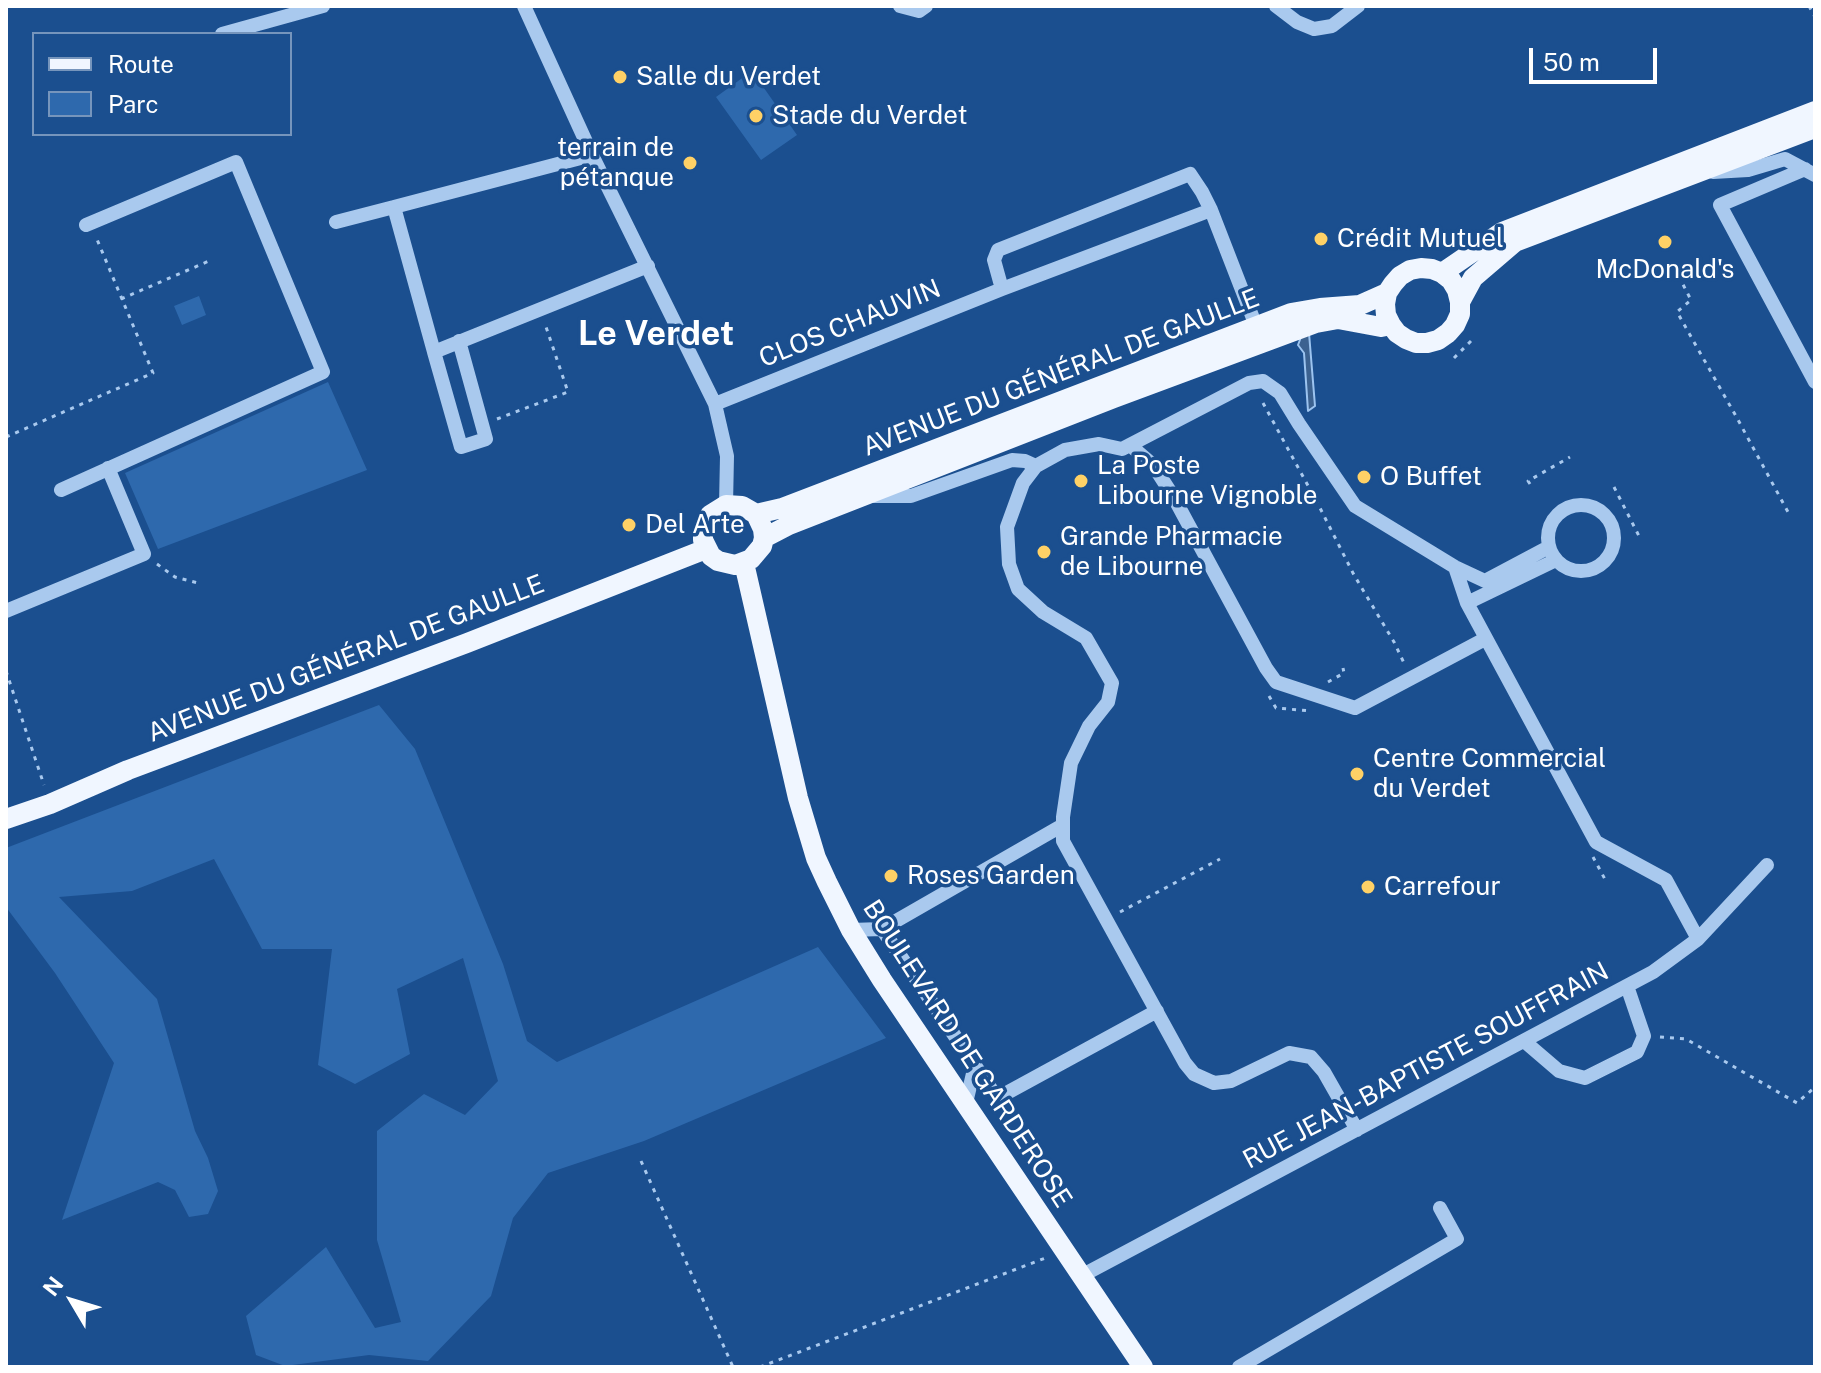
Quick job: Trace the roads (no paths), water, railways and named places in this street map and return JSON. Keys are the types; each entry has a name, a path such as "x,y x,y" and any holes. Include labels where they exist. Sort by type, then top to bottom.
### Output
{"main road":[{"path":"1460,302 1451,280 1442,273 1502,232 1815,111"},
{"name":"AVENUE DU GÉNÉRAL DE GAULLE","path":"744,563 757,554 764,538 789,525 1316,323 1338,319 1381,327 1391,325 1397,333 1416,343 1438,340 1455,325 1460,314 1460,302 1473,278 1515,242 1815,128"},
{"name":"AVENUE DU GÉNÉRAL DE GAULLE","path":"756,514 782,508 1291,313 1360,305 1387,293 1400,276 1410,270 1432,269 1442,273"},
{"path":"1387,293 1386,315 1391,325"},
{"path":"744,563 735,565 718,561 706,549 703,531 710,515 726,505 742,506 761,521 764,538"},
{"name":"AVENUE DU GÉNÉRAL DE GAULLE","path":"6,819 706,549"},
{"name":"BOULEVARD DE GARDEROSE","path":"744,563 808,834 821,870 851,930 882,980 1143,1367"}],"street":[{"path":"229,32 323,6"},
{"path":"524,6 592,155 715,404 727,456 726,505"},
{"path":"900,6 919,11 926,6"},
{"path":"1276,6 1297,22 1314,29 1332,26 1358,6"},
{"path":"336,222 592,155"},
{"path":"1701,172 1748,170 1785,159 1810,172"},
{"path":"61,490 323,372 236,162 88,225"},
{"path":"1810,172 1720,205 1815,382"},
{"path":"1002,289 994,260 998,250 1190,174 1211,210 1256,326"},
{"path":"394,207 461,447 486,439 459,341"},
{"name":"CLOS CHAUVIN","path":"715,404 1002,289 1211,210"},
{"path":"434,352 648,266"},
{"path":"1357,1130 1324,1072 1311,1057 1289,1053 1231,1081 1214,1083 1194,1074 1185,1063 1063,841 1071,763 1089,726 1108,702 1112,683 1086,638 1043,612 1018,589 1009,564 1007,527 1023,483 1036,466 1065,450 1099,444 1122,449 1131,446 1249,383 1263,381 1280,393 1355,506 1455,567 1485,581 1505,578"},
{"path":"1131,446 1153,465 1173,496 1276,682 1355,708 1485,639"},
{"path":"866,496 911,496 1012,460 1036,466"},
{"path":"6,611 144,554 108,468"},
{"path":"1586,506 1596,509 1611,525 1613,546 1609,555 1593,569 1573,570 1552,554 1548,533 1551,524 1560,513 1570,508 1586,506"},
{"path":"1467,603 1505,578 1552,554"},
{"path":"1455,567 1467,603 1485,639 1596,842 1666,880 1698,939"},
{"path":"851,930 882,929 1063,825"},
{"name":"RUE JEAN-BAPTISTE SOUFFRAIN","path":"1083,1275 1653,972 1698,939 1767,865"},
{"path":"882,929 993,1092 1003,1095 1157,1011"},
{"path":"1524,1041 1559,1071 1585,1078 1637,1052 1644,1036 1627,986"},
{"path":"966,1103 975,1065"},
{"path":"1239,1367 1457,1239 1440,1208"}],"place":[{"name":"Salle du Verdet","path":"620,77"},
{"name":"Stade du Verdet","path":"756,116"},
{"name":"terrain de pétanque","path":"690,163"},
{"name":"Crédit Mutuel","path":"1321,239"},
{"name":"McDonald's","path":"1665,242"},
{"name":"O Buffet","path":"1364,477"},
{"name":"La Poste Libourne Vignoble","path":"1081,481"},
{"name":"Del Arte","path":"629,525"},
{"name":"Grande Pharmacie de Libourne","path":"1044,552"},
{"name":"Centre Commercial du Verdet","path":"1357,774"},
{"name":"Roses Garden","path":"891,876"},
{"name":"Carrefour","path":"1368,887"}],"district":[{"name":"Le Verdet","path":"656,335"}]}
